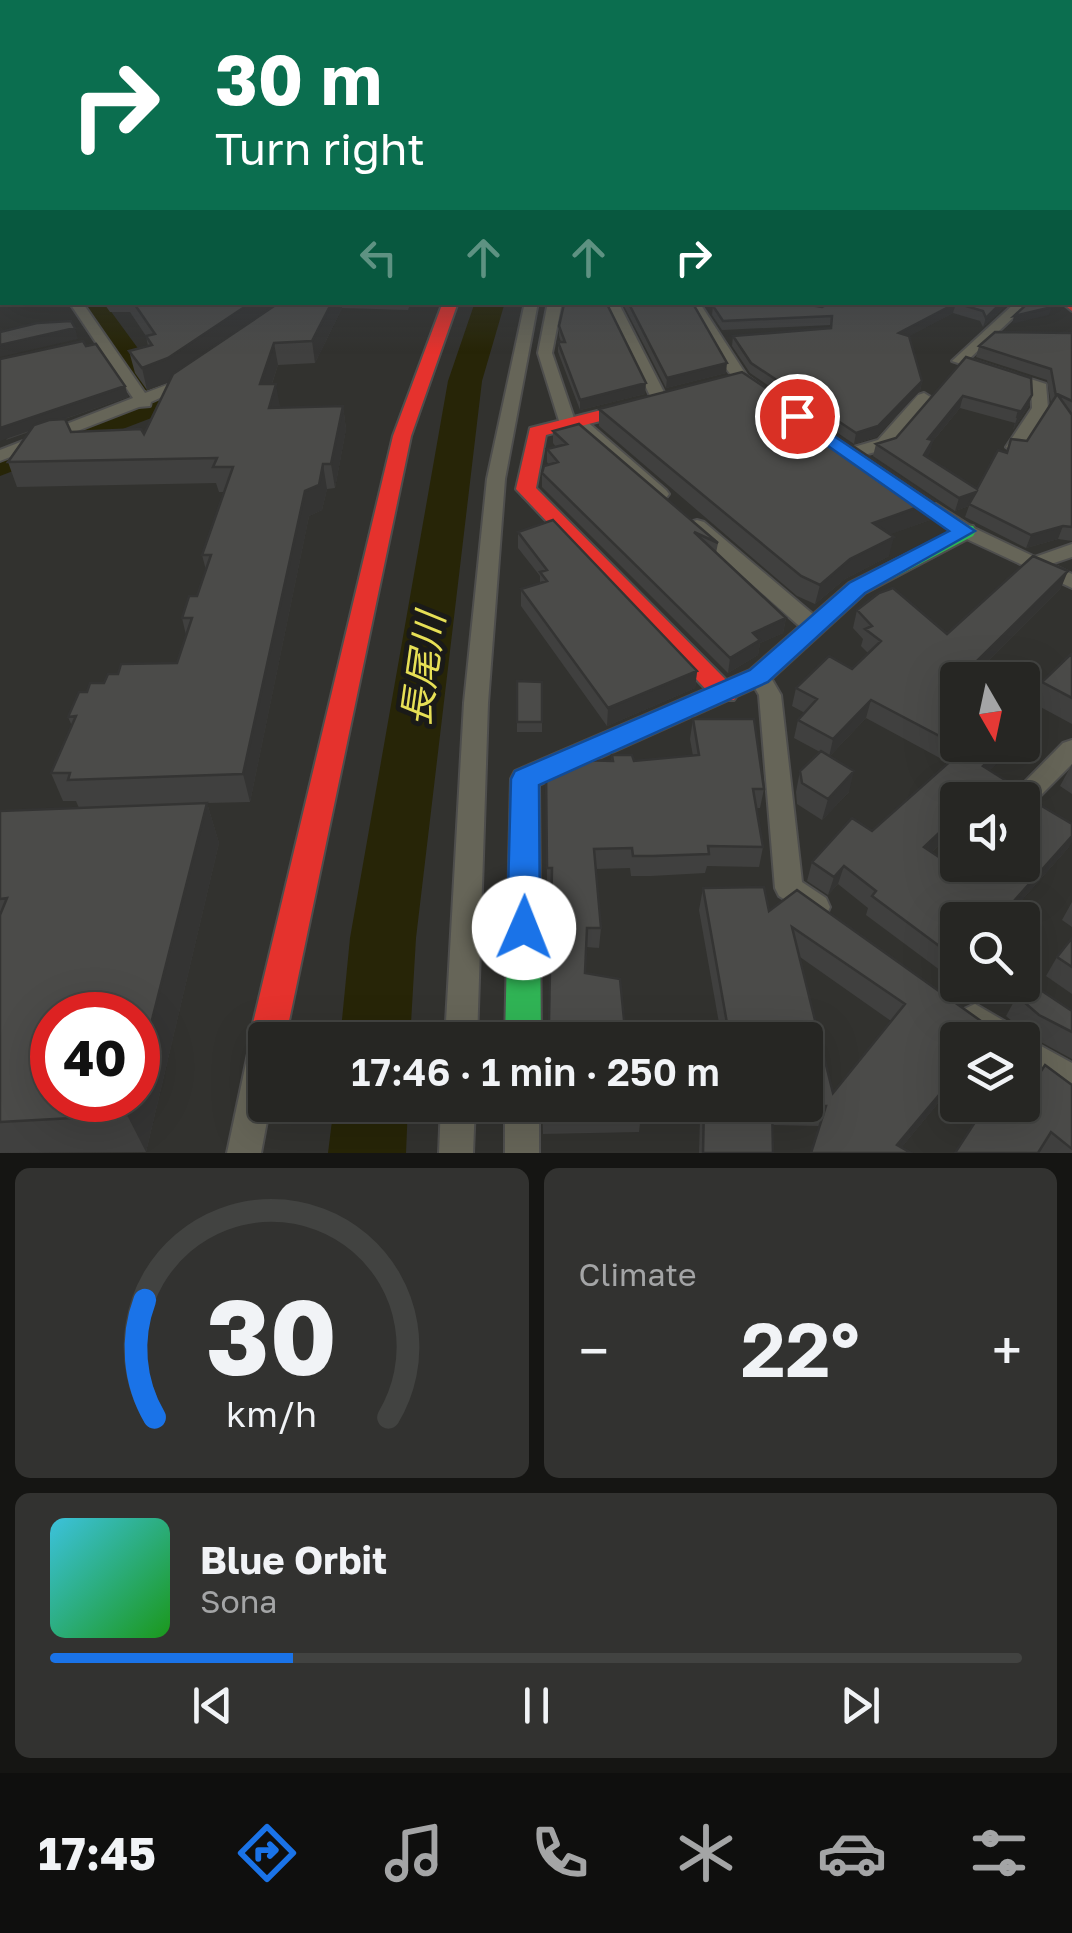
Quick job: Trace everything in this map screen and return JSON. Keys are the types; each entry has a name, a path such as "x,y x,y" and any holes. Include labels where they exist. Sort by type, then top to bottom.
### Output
{"street":[{"path":"77,305 144,403"},
{"path":"271,1022 402,436 450,305"},
{"path":"462,1022 476,703 496,480 531,305"},
{"path":"555,305 545,353 573,423 813,626"},
{"path":"613,305 668,398 537,432 526,489 725,694"},
{"path":"1014,447 1040,408 1038,384 959,361 1021,305"},
{"path":"701,306 725,338 741,379 773,400"},
{"path":"85,345 102,341"},
{"path":"0,456 144,403 196,376"},
{"path":"709,388 741,379"},
{"path":"853,453 884,444 924,398"},
{"path":"837,442 869,464"},
{"path":"901,486 964,531 1072,582"},
{"path":"522,1022 525,779 759,676 857,588 964,531"},
{"path":"1036,562 1072,550"},
{"path":"759,676 770,695 789,888 836,921"},
{"path":"1038,782 1072,749"},
{"path":"950,1002 980,1022"},
{"path":"1040,1061 1072,1080"},
{"path":"244,1153 250,1122"},
{"path":"456,1153 457,1122"},
{"path":"522,1122 522,1153"}],"building":[{"path":"135,305 248,305 168,358 142,368 129,351 152,345 146,336 155,334"},
{"path":"276,305 330,305 312,341 274,343 260,384 276,384 269,408 343,406 331,464 323,464 319,485 305,491 243,774 68,780 70,773 51,773 76,716 68,717 79,692 87,692 90,683 104,683 108,674 118,674 121,664 177,663 192,618 182,618 189,596 197,596 211,555 202,555 233,467 213,467 217,458 8,462 34,425 49,420 65,419 71,432 141,429 144,434 173,374"},
{"path":"564,305 607,305 646,383 580,400 558,342 565,342 559,326"},
{"path":"630,305 694,305 727,363 667,378"},
{"path":"952,305 899,333 909,336 922,381 878,426 856,433 751,363 733,336 831,328 832,316 723,321 713,306"},
{"path":"963,305 999,305 986,318 983,311"},
{"path":"1026,305 1052,307 1014,316"},
{"path":"71,321 75,328 0,345 0,332 37,323"},
{"path":"995,332 1072,333 1072,401 1057,394 1072,415 1072,527 1031,535 969,504 976,492 959,498 876,444 896,438 966,357 1031,378 1032,395 1017,418 1019,411 963,396 928,439 933,440 924,455 977,489 998,450 1007,453 1011,439 1027,441 1056,396 1051,369 979,346"},
{"path":"83,341 86,346 96,344 125,386 0,428 0,359"},
{"path":"742,372 935,501 873,523 894,537 850,559 820,585 801,576 599,409"},
{"path":"579,424 718,543 694,532 786,618 753,633 760,640 730,658 542,473 544,466 558,462 547,449 567,444 553,431"},
{"path":"553,520 697,671 608,708 521,589 547,581 540,572 547,570 518,532"},
{"path":"1033,556 1068,571 976,662 940,662 940,736 871,700 833,739 798,720 817,699 796,688 829,656 852,669 881,641 865,629 872,626 857,610 879,593 893,588 947,634"},
{"path":"1072,655 1072,698 1042,682"},
{"path":"517,681 542,682 542,722 517,722"},
{"path":"693,719 754,719 764,789 753,789 763,847 708,846 709,854 653,856 633,856 632,848 594,849 601,928 587,928 585,973 620,979 624,1022 548,1022 552,868 547,868 546,769 575,768 576,760 613,761 612,755 632,755 634,761 699,755"},
{"path":"821,751 854,771 828,799 802,783 800,771"},
{"path":"949,762 987,762 983,766 1003,782 940,782 940,832 924,847 940,858 940,882 1031,882 1013,902 940,902 940,947 872,896 876,891 844,866 834,877 812,862 852,818 872,831"},
{"path":"207,803 159,992 30,992 30,1120 0,1122 0,915 7,898 0,899 0,811"},
{"path":"1040,805 1072,824 1072,836 1040,872"},
{"path":"764,887 769,911 797,890 940,992 940,1002 954,1002 982,1022 940,1022 940,1094 897,1145 911,1153 811,1153 826,1106 823,1053 833,1093 905,1004 792,927 815,1022 727,1022 703,888"},
{"path":"1072,938 1072,967 1057,957"},
{"path":"1040,990 1072,1011 1072,1032 1039,1015 1024,1002 1040,1002"},
{"path":"1045,1065 1072,1085 1072,1149 1051,1132 1038,1153 955,1153 975,1122 1040,1122 1040,1073"},
{"path":"704,1122 772,1122 773,1153 703,1153"}],"waterway":[{"path":"0,464 154,404 139,373 90,305"},
{"name":"長尾川","path":"376,1022 383,938 465,381 489,305"},
{"name":"長尾川","path":"367,1153 370,1122"}],"traffic: fast":[{"path":"523,1022 525,779 759,676 857,588 965,531"}],"traffic: jam":[{"path":"271,1022 402,436 450,305"},
{"path":"633,407 537,432 526,489 725,694"}],"route":[{"path":"524,928 525,779 759,676 857,588 964,531 797,416"}]}
